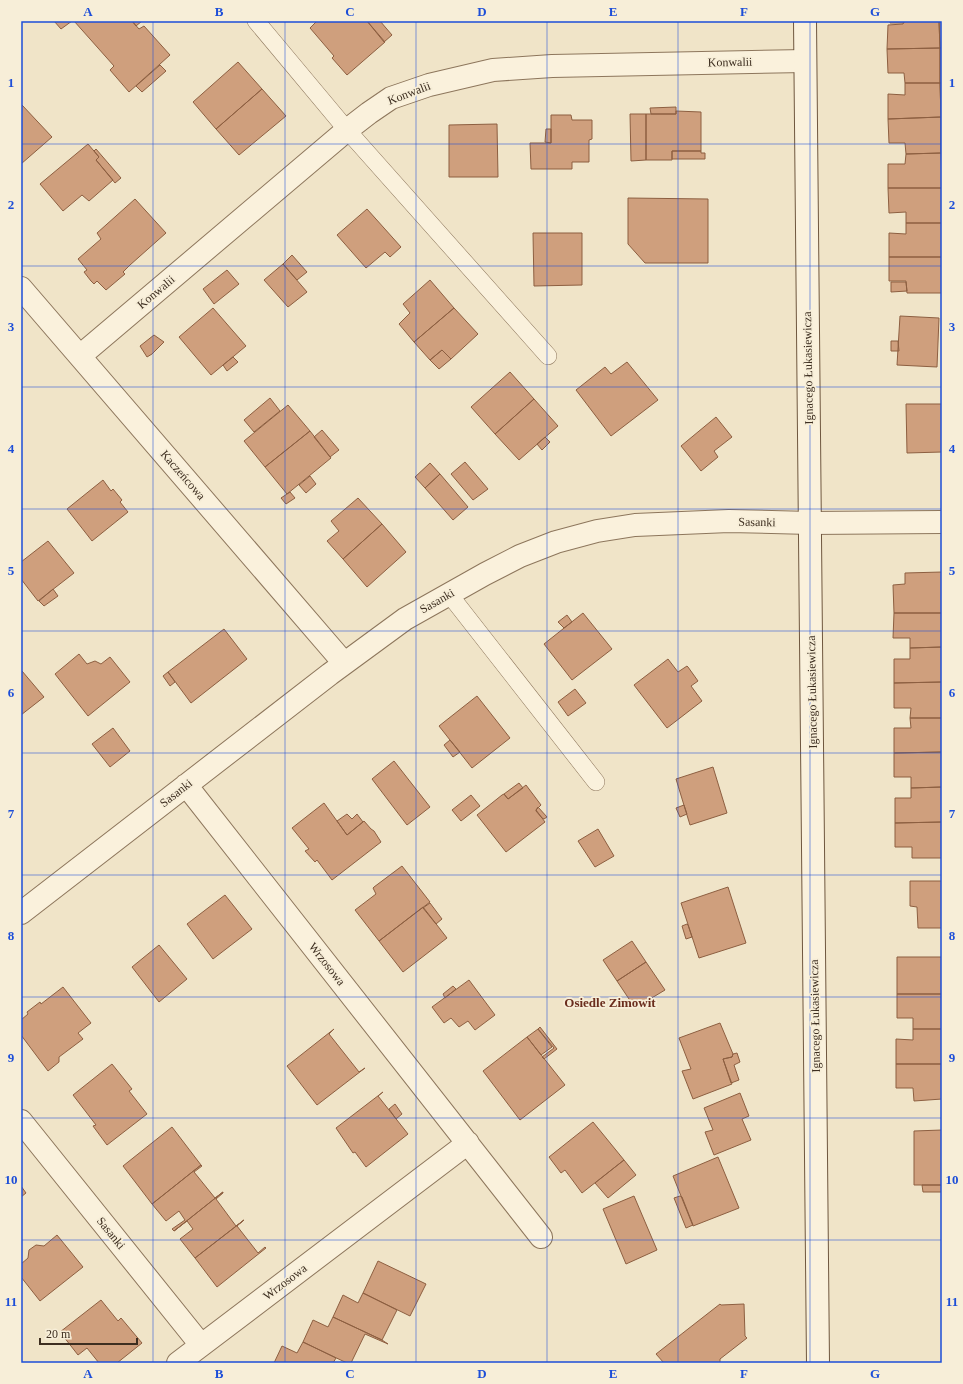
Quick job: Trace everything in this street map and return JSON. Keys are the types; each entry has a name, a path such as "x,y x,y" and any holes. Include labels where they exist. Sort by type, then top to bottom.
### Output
{"street":[{"name":"Ignacego Łukasiewicza","path":"805,21 818,1363"},
{"name":"Konwalii","path":"80,356 347,130 368,113 391,98 429,85 493,70 552,66 805,61"},
{"name":"Kaczeńcowa","path":"21,288 344,663"},
{"name":"Sasanki","path":"21,914 344,663 406,619 520,556 556,542 597,531 635,524 729,521 810,523 942,522"},
{"name":"Wrzosowa","path":"186,785 541,1237"},
{"name":"Sasanki","path":"21,1121 201,1345"},
{"name":"Wrzosowa","path":"178,1363 468,1143"}],"lane":[{"path":"256,21 347,130 548,356"},
{"path":"449,594 596,782"}],"building":[{"path":"54,21 72,21 61,29"},
{"path":"74,21 132,21 139,29 144,26 170,55 129,92 110,70 114,66"},
{"path":"132,21 142,21 136,26"},
{"path":"317,21 367,21 385,42 347,75 332,58 334,56 310,28"},
{"path":"367,21 380,21 392,35 384,42"},
{"path":"890,21 904,21 904,23 890,23"},
{"path":"904,21 939,21 940,48 887,49 888,25 903,24"},
{"path":"939,21 942,21 942,48 940,48"},
{"path":"940,48 942,48 942,83 940,83"},
{"path":"940,48 940,83 905,83 904,73 888,73 887,49"},
{"path":"238,62 262,89 216,129 193,102"},
{"path":"160,65 166,71 142,92 136,86"},
{"path":"905,83 940,83 941,117 888,119 888,94 905,95"},
{"path":"940,83 942,83 942,117 941,117"},
{"path":"262,89 286,116 239,155 216,129"},
{"path":"22,105 52,137 21,164 21,106"},
{"path":"676,107 676,114 651,114 650,108"},
{"path":"676,111 701,112 701,151 672,151 672,160 646,160 646,114 676,114"},
{"path":"630,114 646,114 646,160 631,161"},
{"path":"551,115 571,115 572,120 592,120 592,139 589,140 589,162 572,162 572,169 531,169 530,143 551,143"},
{"path":"941,117 941,153 906,154 905,143 889,143 888,119"},
{"path":"942,117 942,152 941,152"},
{"path":"497,124 498,177 449,177 449,125"},
{"path":"546,129 551,129 551,143 545,142"},
{"path":"88,144 99,157 96,160 113,180 89,201 82,195 63,211 40,184"},
{"path":"96,149 121,178 115,183 96,160 99,157 94,151"},
{"path":"672,151 701,151 701,153 705,153 705,159 672,159"},
{"path":"941,153 942,188 888,188 888,164 905,164 906,154"},
{"path":"888,188 942,188 942,223 906,223 906,212 889,213"},
{"path":"628,198 708,199 708,263 645,263 628,244"},
{"path":"135,199 166,233 130,265 123,272 125,274 106,290 97,281 94,284 91,281 84,272 87,270 78,259 101,239 97,233"},
{"path":"367,209 401,247 390,257 385,252 366,268 337,235"},
{"path":"906,223 942,223 942,257 889,257 889,233 906,234"},
{"path":"533,233 582,233 582,285 534,286"},
{"path":"292,255 307,272 297,280 283,264"},
{"path":"889,257 942,257 942,293 907,293 906,281 889,281"},
{"path":"283,264 307,292 288,307 264,280"},
{"path":"227,270 239,284 214,304 203,289"},
{"path":"430,280 454,308 414,342 399,324 410,313 403,304"},
{"path":"891,282 906,282 907,291 891,292"},
{"path":"213,308 246,346 211,375 179,337"},
{"path":"454,308 478,334 451,359 442,350 430,360 414,342"},
{"path":"900,316 939,318 937,367 897,365"},
{"path":"154,335 164,342 147,357 140,346"},
{"path":"891,341 898,341 899,351 891,351"},
{"path":"442,350 451,359 439,369 430,360"},
{"path":"233,357 238,362 227,371 223,365"},
{"path":"627,362 658,400 611,436 576,390 605,367 611,374"},
{"path":"510,372 534,399 495,434 471,407"},
{"path":"270,398 280,411 254,432 244,420"},
{"path":"534,399 558,426 519,460 495,434"},
{"path":"906,404 942,404 942,452 907,453"},
{"path":"288,405 310,431 265,467 244,441"},
{"path":"716,417 732,437 714,451 718,457 701,471 681,446"},
{"path":"322,430 339,450 330,457 314,437"},
{"path":"310,431 331,458 287,494 265,467"},
{"path":"545,437 550,442 542,450 537,444"},
{"path":"465,462 488,489 473,500 451,474"},
{"path":"430,463 440,474 425,488 415,477"},
{"path":"440,474 468,507 453,520 425,488"},
{"path":"310,476 316,484 306,493 299,485"},
{"path":"103,480 111,491 113,489 122,500 120,502 128,512 92,541 67,509"},
{"path":"290,492 295,498 286,504 281,498"},
{"path":"358,498 382,524 343,559 327,541 339,531 331,521"},
{"path":"382,524 406,552 367,587 343,559"},
{"path":"48,541 74,573 38,601 21,579 21,562"},
{"path":"942,572 942,613 894,613 893,585 905,584 905,573"},
{"path":"53,589 58,596 44,606 39,601"},
{"path":"583,613 612,649 572,680 544,644"},
{"path":"894,613 942,613 942,647 910,648 910,638 893,638"},
{"path":"567,615 572,622 564,628 558,622"},
{"path":"224,629 247,659 191,703 168,672"},
{"path":"942,647 942,682 894,683 894,659 910,659 910,648"},
{"path":"79,654 87,664 95,661 101,664 110,657 130,682 88,716 55,674"},
{"path":"668,659 678,672 687,666 688,667 698,681 691,686 702,701 667,728 634,685"},
{"path":"21,671 44,697 21,715"},
{"path":"168,672 175,682 170,686 163,676"},
{"path":"942,682 942,718 910,718 911,708 894,708 894,683"},
{"path":"575,689 586,703 568,716 558,702"},
{"path":"477,696 510,738 472,768 439,726"},
{"path":"910,718 942,718 942,752 894,753 894,728 911,728"},
{"path":"113,728 130,751 110,767 92,744"},
{"path":"450,740 460,752 453,757 444,745"},
{"path":"942,752 942,787 911,788 911,777 894,777 894,753"},
{"path":"394,761 430,807 407,825 372,779"},
{"path":"713,767 727,813 690,825 676,779"},
{"path":"519,783 523,788 508,799 504,794"},
{"path":"526,785 541,805 536,810 545,822 506,852 477,815 502,795 504,794 508,799"},
{"path":"942,787 942,822 895,823 895,798 911,798 911,788"},
{"path":"471,795 480,806 461,821 452,810"},
{"path":"324,803 347,835 364,821 374,831 381,842 332,880 317,860 315,862 305,851 309,849 292,828"},
{"path":"684,805 687,814 680,817 676,808"},
{"path":"538,807 547,817 544,819 542,818 536,811"},
{"path":"347,814 352,819 357,814 363,822 347,835 337,821"},
{"path":"942,822 942,858 912,858 912,847 895,847 895,823"},
{"path":"598,829 614,856 595,867 578,841"},
{"path":"402,866 430,902 379,941 355,910 376,894 373,888 374,887"},
{"path":"910,881 942,881 942,928 918,928 917,907 910,906"},
{"path":"728,887 746,943 699,958 681,903"},
{"path":"225,895 252,929 213,959 187,924"},
{"path":"430,903 442,919 436,924 423,908"},
{"path":"423,907 447,938 403,972 379,941"},
{"path":"687,924 692,937 686,939 682,926"},
{"path":"632,941 646,962 617,981 603,960"},
{"path":"159,945 187,979 159,1002 132,967"},
{"path":"897,957 942,957 942,994 897,994"},
{"path":"646,962 665,990 635,1008 617,981"},
{"path":"469,980 495,1015 475,1030 468,1021 459,1027 451,1018 444,1023 432,1007"},
{"path":"453,986 456,989 445,998 443,994"},
{"path":"63,987 91,1023 78,1033 83,1039 59,1057 59,1062 48,1071 21,1035 21,1020 28,1014 27,1012 40,1002 41,1004"},
{"path":"897,994 942,994 942,1029 913,1029 913,1018 897,1018"},
{"path":"720,1023 733,1054 732,1057 723,1059 732,1084 693,1099 682,1071 691,1069 679,1038"},
{"path":"540,1027 557,1049 544,1059 542,1057 554,1048 538,1029"},
{"path":"334,1029 329,1034 359,1072 365,1068 317,1105 287,1066"},
{"path":"538,1029 552,1047 541,1055 527,1037"},
{"path":"913,1029 942,1029 942,1064 896,1064 896,1039 913,1040"},
{"path":"527,1037 565,1085 520,1120 483,1071"},
{"path":"737,1053 740,1062 734,1065 739,1080 731,1083 723,1059 732,1057 733,1054"},
{"path":"112,1064 132,1089 129,1091 147,1114 107,1145 93,1126 96,1125 73,1095"},
{"path":"896,1064 942,1064 942,1099 914,1101 913,1088 896,1088"},
{"path":"383,1092 378,1096 408,1134 366,1167 355,1152 353,1153 336,1128"},
{"path":"740,1093 749,1116 742,1119 751,1140 714,1155 705,1132 713,1130 704,1108"},
{"path":"395,1104 402,1114 396,1119 389,1109"},
{"path":"593,1122 624,1160 582,1193 565,1170 561,1173 549,1157"},
{"path":"172,1127 201,1165 152,1204 123,1166"},
{"path":"942,1130 942,1185 914,1185 914,1131"},
{"path":"718,1157 739,1208 693,1226 673,1176"},
{"path":"624,1160 636,1175 608,1198 595,1183"},
{"path":"201,1165 202,1166 194,1172 215,1198 223,1192 174,1231 172,1229 185,1220 179,1211 166,1221 152,1204"},
{"path":"922,1185 942,1185 942,1192 923,1192"},
{"path":"21,1186 26,1193 21,1197"},
{"path":"223,1192 216,1199 236,1226 244,1220 195,1258 180,1239 193,1229 187,1221 174,1231"},
{"path":"634,1196 657,1250 626,1264 603,1209"},
{"path":"680,1196 682,1197 693,1225 686,1228 674,1198"},
{"path":"244,1220 237,1226 258,1253 265,1247 266,1248 217,1287 195,1258"},
{"path":"57,1235 83,1267 40,1301 21,1277 21,1264 28,1258 29,1250 36,1245 44,1246"},
{"path":"378,1261 426,1284 410,1316 363,1293"},
{"path":"363,1293 397,1310 382,1340 333,1317 343,1295 358,1303"},
{"path":"101,1300 118,1321 121,1318 142,1343 117,1363 99,1363 87,1348 78,1355 60,1332"},
{"path":"720,1304 744,1304 745,1336 747,1338 720,1359 720,1363 664,1363 656,1354"},
{"path":"333,1317 388,1344 365,1334 351,1363 347,1363 303,1342 313,1320 328,1327"},
{"path":"303,1342 336,1358 333,1363 274,1363 282,1346 297,1353"}],"district":[{"name":"Osiedle Zimowit","path":"610,1002"}]}
